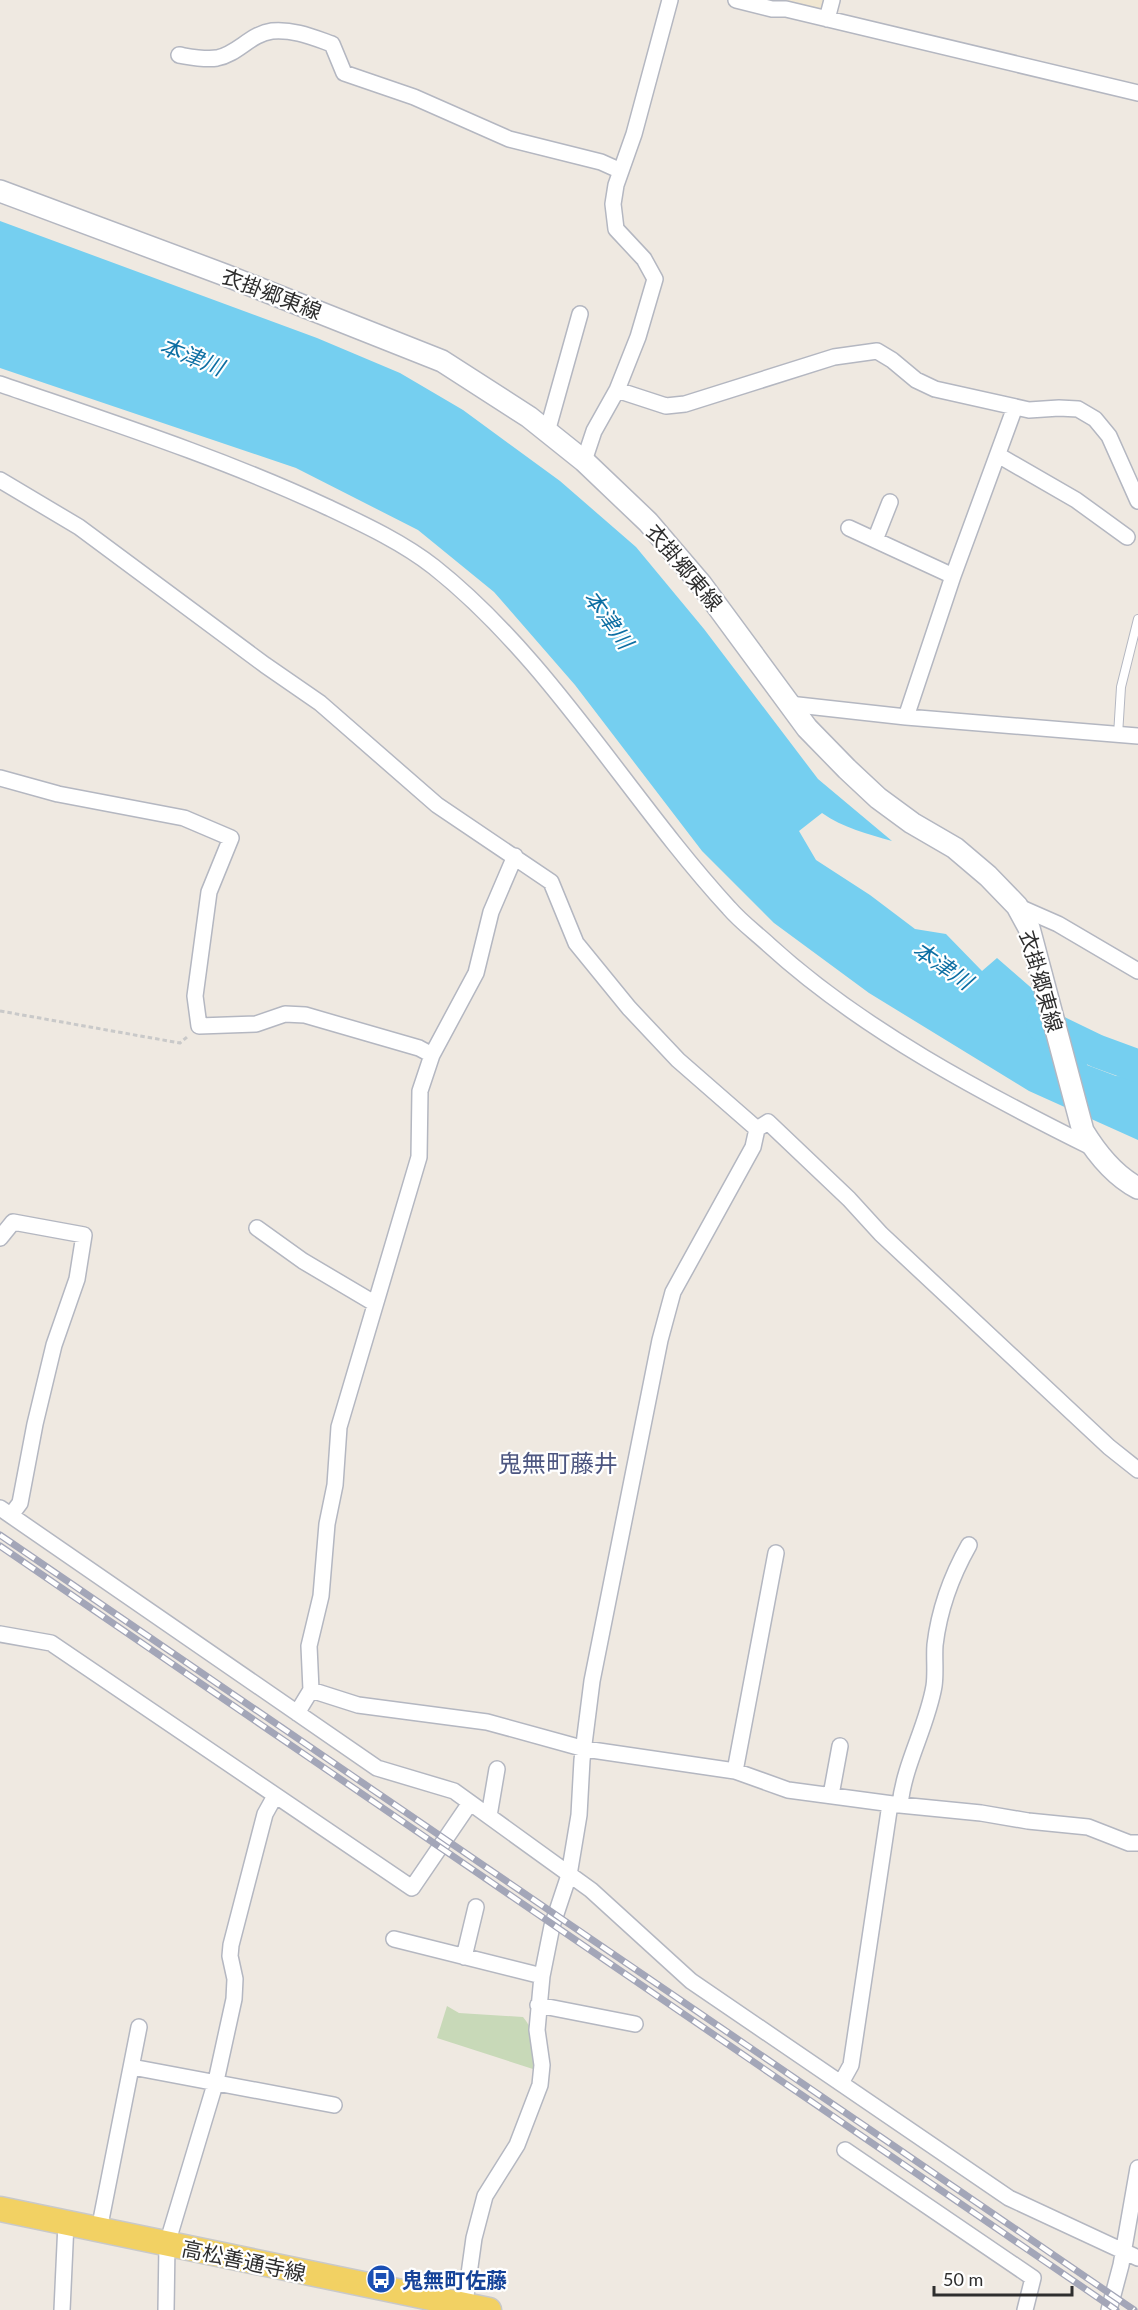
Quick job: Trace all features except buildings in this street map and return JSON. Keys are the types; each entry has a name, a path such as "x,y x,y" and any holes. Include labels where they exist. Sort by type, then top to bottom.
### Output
{"main road":[{"name":"衣掛郷東線","path":"0,191 225,275 442,361 494,392 584,461 648,522 701,584 807,728 878,798 912,823 955,848 988,876 1017,906 1029,928 1088,1140"},
{"path":"1088,1140 1127,1182 1138,1188"},
{"name":"高松善通寺線","path":"0,2210 464,2308 489,2310"}],"street":[{"path":"584,461 594,431 617,390 638,337 655,279 644,259 616,230 613,204 616,185 634,134 669,0"},
{"path":"736,0 827,19 1138,93"},
{"path":"827,19 832,0"},
{"path":"179,55 217,58 233,52 253,37 271,32 295,32 332,44 344,73 414,97 509,139 601,162 621,171"},
{"path":"547,432 580,314"},
{"path":"617,390 666,406 685,404 834,357 877,351 892,360 916,381 935,389 1029,410 1078,409 1095,419 1109,436 1138,501"},
{"path":"0,384 137,431 289,489 374,530 432,565 480,608 525,655 723,902 792,966 860,1018 1009,1104 1088,1140"},
{"path":"906,717 953,576 1015,407"},
{"path":"998,455 1076,500 1127,537"},
{"path":"0,480 80,527 265,665 320,703 437,805 551,882 576,943 629,1008 678,1060 757,1129"},
{"path":"875,540 890,502"},
{"path":"849,528 953,576"},
{"path":"789,704 906,717 1138,736"},
{"path":"0,778 58,794 184,818 231,838 209,892 195,996 199,1026 256,1024 285,1014 304,1015 419,1048 432,1055"},
{"path":"297,1713 311,1690 309,1646 321,1596 327,1524 335,1485 339,1427 419,1157 420,1091 432,1055 476,973 491,912 515,856"},
{"path":"1017,906 1058,924 1138,971"},
{"path":"464,2308 474,2238 485,2196 517,2145 540,2085 542,2065 537,2030 542,1976 552,1926 569,1875 579,1815 582,1760 594,1669 660,1340 673,1292 753,1147 757,1129 768,1122 849,1199 881,1234 936,1287 1109,1447 1138,1470"},
{"path":"0,1238 13,1222 84,1235 77,1279 51,1357 20,1503 5,1512 377,1768 454,1791 591,1890 691,1981 1009,2198 1138,2258"},
{"path":"257,1228 303,1261 374,1304"},
{"path":"841,2083 851,2065 895,1805 919,1739 934,1686 935,1644 941,1616 958,1565 969,1545"},
{"path":"735,1770 776,1553"},
{"path":"0,1634 51,1643 412,1888 470,1803"},
{"path":"311,1690 358,1705 487,1722 585,1749 735,1770 788,1790 1088,1827 1129,1843 1138,1843"},
{"path":"831,1795 840,1746"},
{"path":"489,1816 497,1769"},
{"path":"165,2309 167,2244 216,2081 234,1999 235,1979 230,1956 231,1945 265,1814 275,1796"},
{"path":"464,1957 476,1907"},
{"path":"394,1939 542,1976"},
{"path":"538,2005 635,2024"},
{"path":"99,2230 140,2027"},
{"path":"132,2067 334,2105"},
{"path":"845,2150 1033,2278 1025,2310"},
{"path":"1109,2310 1123,2251 1138,2168"},
{"path":"62,2310 66,2223"}],"lane":[{"path":"1118,735 1121,687 1138,619"}],"path":[{"path":"0,1011 180,1043 199,1026"}],"shaded area":[{"path":"771,0 827,0 826,5 818,12"}],"green space":[{"path":"447,2006 459,2013 523,2017 533,2036 536,2070 437,2038"}],"water":[{"path":"0,221 317,338 400,373 463,410 560,481 636,547 704,629 818,779 892,841 847,827 822,813 799,831 816,860 870,895 915,929 946,934 982,971 997,958 1083,1033 1087,1065 1116,1076 1138,1077 1138,1140 1029,1091 869,993 774,923 702,851 575,685 494,592 418,530 296,468 0,368"}],"waterway":[{"name":"本津川","path":"1043,1025 1097,1051 1138,1066"}],"railway":[{"path":"0,1535 1134,2310"},
{"path":"0,1546 1116,2310"}],"place":[{"name":"鬼無町佐藤","path":"381,2279"}],"district":[{"name":"鬼無町藤井","path":"558,1462"}]}
